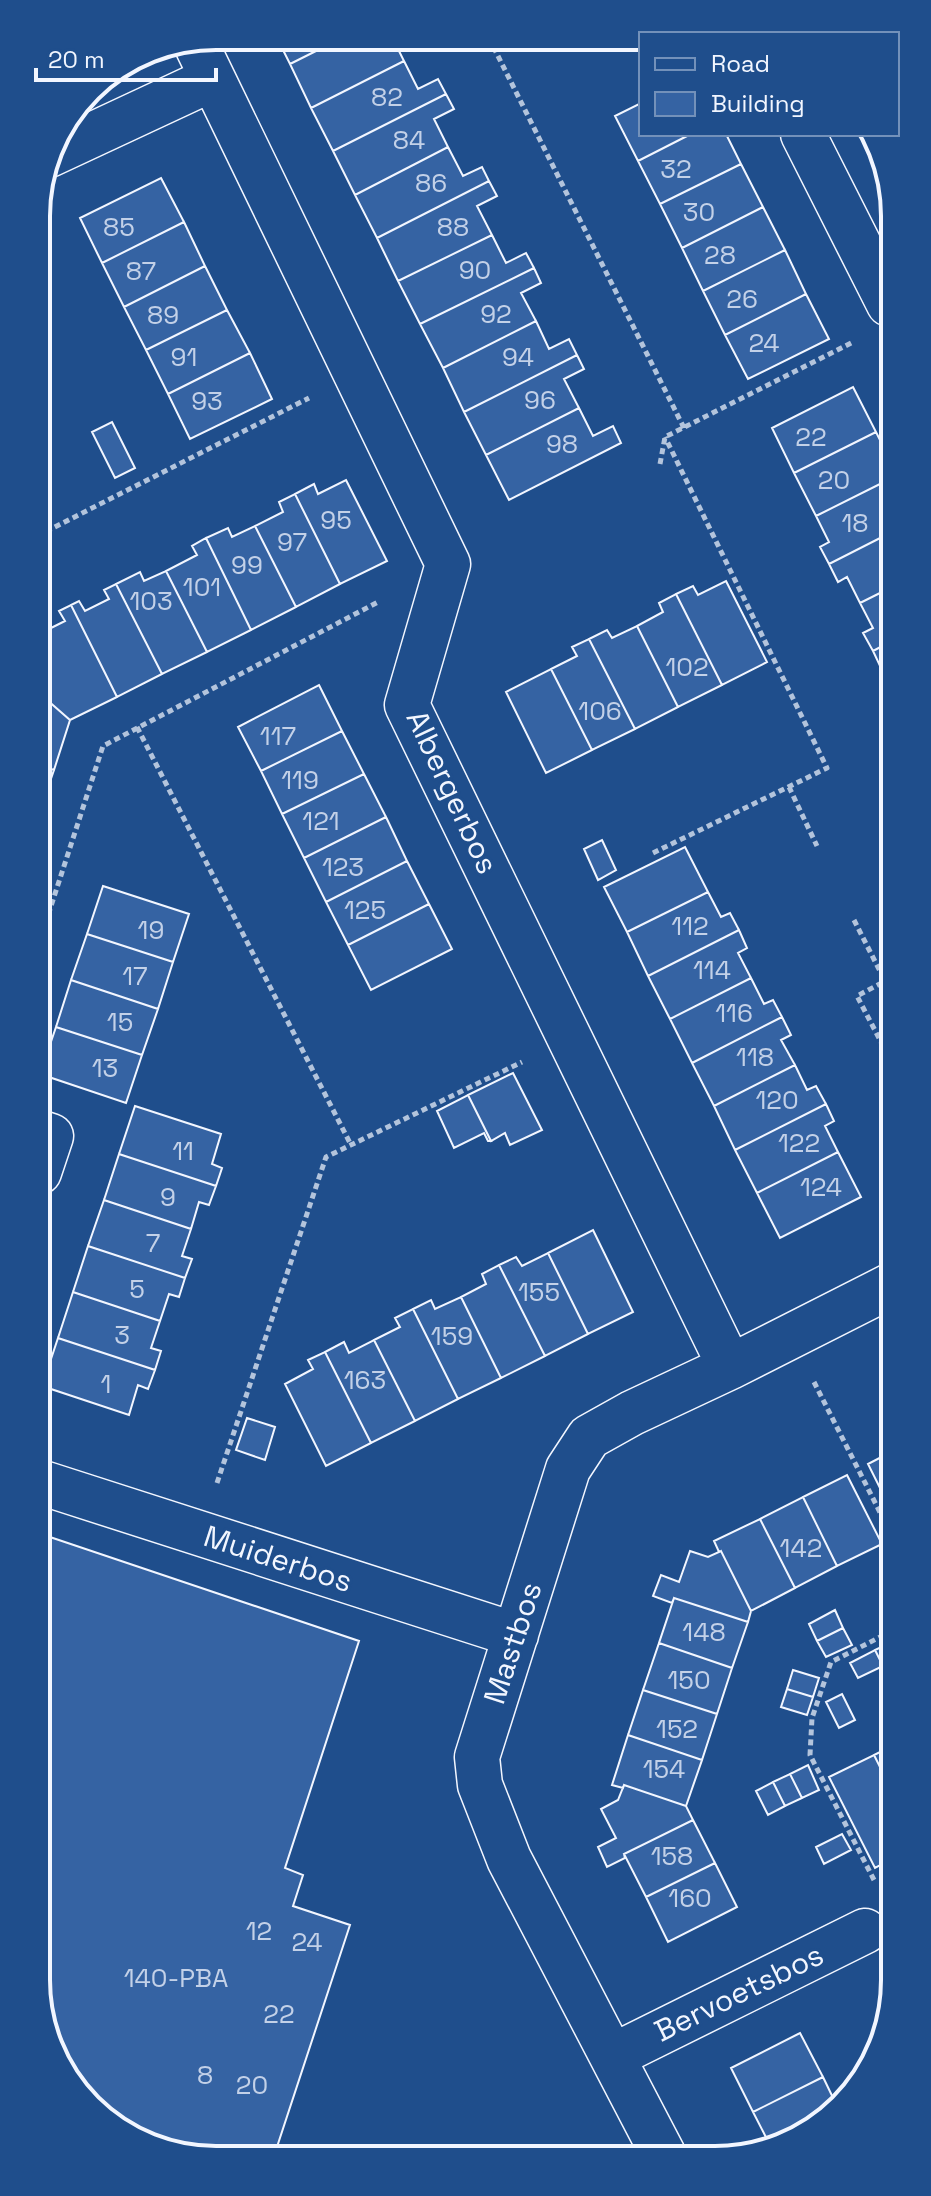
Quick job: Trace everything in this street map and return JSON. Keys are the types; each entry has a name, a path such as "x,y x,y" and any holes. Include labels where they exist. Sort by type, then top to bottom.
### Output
{"street":[{"path":"67,144 203,60 448,564"},
{"path":"804,136 881,288"},
{"name":"Albergerbos","path":"448,564 407,705 730,1367"},
{"name":"Mastbos","path":"659,2146 509,1859 480,1785 477,1757 568,1469 589,1437 881,1291"},
{"name":"Muiderbos","path":"50,1485 516,1635"},
{"name":"Bervoetsbos","path":"613,2056 865,1931"}],"path":[{"path":"495,50 684,428"},
{"path":"665,437 862,337"},
{"path":"50,529 356,374"},
{"path":"660,464 665,437"},
{"path":"653,853 827,768 665,437"},
{"path":"50,909 103,746 448,564"},
{"path":"137,727 351,1145"},
{"path":"789,787 817,846"},
{"path":"854,920 881,973"},
{"path":"881,983 857,996 881,1042"},
{"path":"201,1534 326,1157 569,1039"},
{"path":"791,1336 881,1514"},
{"path":"879,1889 810,1755 812,1718 831,1662 881,1637"}],"building":[{"path":"283,50 318,50 290,64"},
{"path":"318,50 398,50 404,61 311,108 290,64"},
{"path":"404,61 418,89 438,79 446,94 333,151 311,108"},
{"path":"446,94 454,109 434,119 448,147 355,195 333,151"},
{"path":"639,104 639,136 687,136 638,161 615,116"},
{"path":"687,136 727,136 741,164 660,204 638,161"},
{"path":"448,147 463,176 482,167 489,181 377,238 355,195"},
{"path":"741,164 763,207 682,248 660,204"},
{"path":"161,178 184,222 102,263 80,218"},
{"path":"489,181 497,196 477,206 492,235 398,281 377,238"},
{"path":"763,207 785,250 703,291 682,248"},
{"path":"184,222 205,266 124,307 102,263"},
{"path":"492,235 506,263 526,253 534,268 420,324 398,281"},
{"path":"785,250 806,294 725,335 703,291"},
{"path":"205,266 227,310 146,350 124,307"},
{"path":"534,268 541,283 521,293 536,321 443,368 420,324"},
{"path":"806,294 829,339 748,379 725,335"},
{"path":"227,310 250,353 168,394 146,350"},
{"path":"536,321 549,349 569,339 577,355 464,412 443,368"},
{"path":"250,353 272,399 190,439 168,394"},
{"path":"577,355 584,369 564,379 579,408 486,455 464,412"},
{"path":"853,387 876,432 794,473 772,428"},
{"path":"579,408 593,436 613,426 621,443 509,500 486,455"},
{"path":"112,422 135,468 115,478 92,432"},
{"path":"876,432 881,442 881,484 816,516 794,473"},
{"path":"346,480 387,561 340,584 295,494 314,484 318,494"},
{"path":"881,484 881,538 829,564 820,547 829,542 816,516"},
{"path":"295,494 340,584 296,607 255,526 283,512 279,502"},
{"path":"255,526 296,607 251,630 206,538 228,528 232,537"},
{"path":"206,538 251,630 207,652 166,571 197,555 192,546"},
{"path":"881,538 881,592 860,603 847,577 838,582 829,564"},
{"path":"166,571 207,652 162,674 116,584 140,572 144,581"},
{"path":"726,581 767,662 722,685 676,594 693,586 698,595"},
{"path":"116,584 162,674 117,697 71,605 79,601 85,611 109,599 104,590"},
{"path":"881,592 881,647 873,651 863,633 873,628 860,603"},
{"path":"676,594 722,685 678,707 637,626 663,612 659,603"},
{"path":"71,605 117,697 70,720 50,702 50,628 65,621 59,611"},
{"path":"637,626 678,707 635,729 589,639 607,630 612,638"},
{"path":"589,639 635,729 592,750 551,669 577,656 572,647"},
{"path":"881,647 881,668 873,651"},
{"path":"551,669 592,750 546,773 506,692"},
{"path":"319,685 342,731 261,771 238,727"},
{"path":"50,702 70,720 54,770 50,769"},
{"path":"342,731 364,774 282,814 261,771"},
{"path":"364,774 386,817 304,858 282,814"},
{"path":"386,817 407,861 326,902 304,858"},
{"path":"602,840 616,870 598,880 584,849"},
{"path":"685,847 708,892 627,932 604,887"},
{"path":"407,861 429,904 348,945 326,902"},
{"path":"103,886 189,914 173,962 87,934"},
{"path":"708,892 721,917 730,913 739,930 648,976 627,932"},
{"path":"429,904 452,949 371,990 348,945"},
{"path":"739,930 747,948 738,953 751,978 670,1019 648,976"},
{"path":"87,934 173,962 158,1009 71,980"},
{"path":"751,978 764,1004 773,1000 782,1017 692,1063 670,1019"},
{"path":"71,980 158,1009 142,1055 56,1027"},
{"path":"782,1017 791,1035 781,1040 795,1065 714,1106 692,1063"},
{"path":"56,1027 142,1055 126,1103 50,1077 50,1045"},
{"path":"795,1065 807,1090 816,1086 826,1104 735,1150 714,1106"},
{"path":"513,1073 542,1130 510,1145 505,1133 491,1141 468,1095"},
{"path":"468,1095 491,1141 484,1133 454,1148 437,1111"},
{"path":"826,1104 834,1121 825,1126 838,1152 757,1193 735,1150"},
{"path":"135,1106 221,1134 212,1164 222,1168 216,1186 119,1154"},
{"path":"838,1152 861,1197 780,1238 757,1193"},
{"path":"119,1154 216,1186 209,1205 199,1202 191,1229 104,1200"},
{"path":"104,1200 191,1229 182,1256 192,1259 185,1278 88,1246"},
{"path":"593,1230 633,1312 588,1334 548,1253"},
{"path":"88,1246 185,1278 179,1297 169,1294 160,1321 73,1292"},
{"path":"548,1253 588,1334 545,1356 499,1265 516,1257 522,1266"},
{"path":"499,1265 545,1356 501,1378 461,1297 486,1284 482,1274"},
{"path":"73,1292 160,1321 151,1348 161,1351 155,1370 58,1338"},
{"path":"461,1297 501,1378 458,1399 413,1309 431,1300 435,1309"},
{"path":"413,1309 458,1399 415,1421 374,1340 400,1327 395,1318"},
{"path":"58,1338 155,1370 148,1389 138,1385 129,1415 50,1389 50,1362"},
{"path":"374,1340 415,1421 371,1443 325,1352 344,1342 349,1353"},
{"path":"325,1352 371,1443 326,1466 285,1384 313,1369 308,1360"},
{"path":"247,1418 275,1427 265,1460 236,1450"},
{"path":"881,1457 881,1490 868,1464"},
{"path":"847,1475 881,1544 837,1566 803,1497"},
{"path":"803,1497 837,1566 795,1588 760,1519"},
{"path":"760,1519 795,1588 751,1611 714,1541"},
{"path":"50,1537 359,1641 285,1868 303,1875 293,1906 350,1925 277,2146 205,2146 163,2137 115,2112 84,2081 63,2043 51,2001"},
{"path":"690,1551 708,1557 721,1551 751,1611 748,1622 674,1598 672,1603 653,1596 661,1575 679,1582"},
{"path":"674,1598 748,1622 732,1668 659,1643"},
{"path":"835,1610 843,1628 817,1641 809,1624"},
{"path":"843,1628 852,1645 826,1657 817,1641"},
{"path":"659,1643 732,1668 717,1714 643,1690"},
{"path":"881,1647 881,1662 875,1650"},
{"path":"875,1650 881,1667 858,1678 850,1663"},
{"path":"793,1670 819,1678 813,1697 787,1689"},
{"path":"787,1689 813,1697 807,1715 781,1707"},
{"path":"643,1690 717,1714 702,1760 628,1735"},
{"path":"842,1694 855,1720 839,1728 826,1702"},
{"path":"628,1735 702,1760 686,1806 624,1785 623,1788 612,1785"},
{"path":"881,1752 881,1769 874,1755"},
{"path":"874,1755 881,1769 881,1865 875,1868 829,1777"},
{"path":"808,1765 819,1790 802,1798 790,1774"},
{"path":"790,1774 802,1798 785,1806 773,1782"},
{"path":"773,1782 785,1806 768,1815 756,1791"},
{"path":"624,1785 686,1806 693,1820 624,1854 625,1858 607,1867 598,1847 616,1838 601,1809 618,1800"},
{"path":"693,1820 715,1863 646,1897 624,1854"},
{"path":"842,1834 851,1850 824,1864 816,1847"},
{"path":"715,1863 737,1907 668,1942 646,1897"},
{"path":"800,2033 823,2077 753,2112 731,2068"},
{"path":"823,2077 832,2097 807,2118 766,2138 753,2112"}]}
